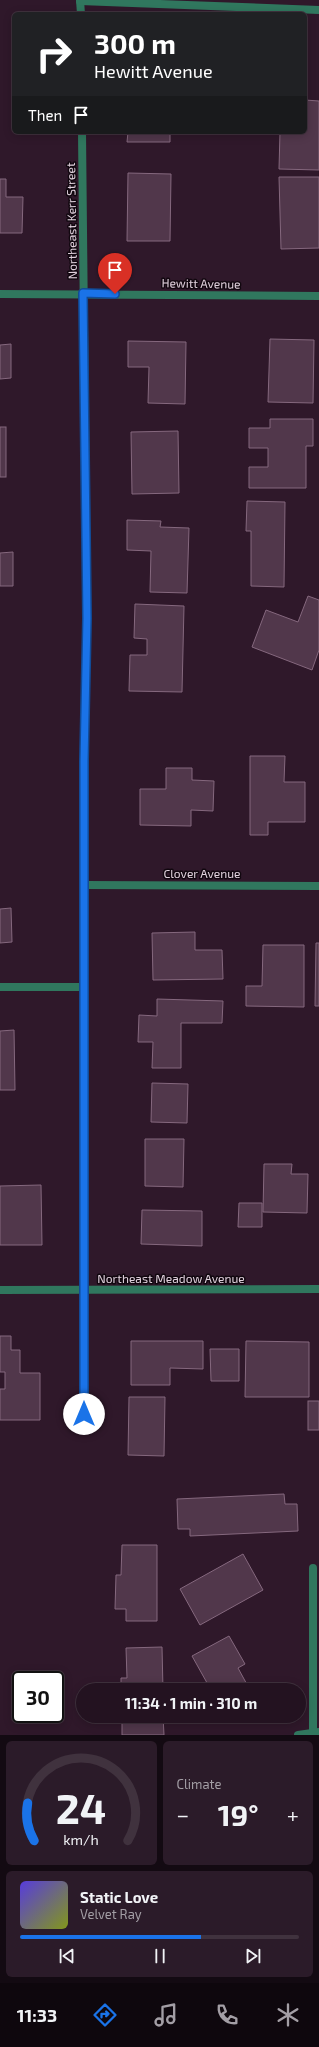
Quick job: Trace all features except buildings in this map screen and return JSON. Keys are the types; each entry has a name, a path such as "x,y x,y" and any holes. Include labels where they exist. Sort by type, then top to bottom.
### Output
{"street":[{"path":"81,12 80,0 319,10"},
{"name":"Northeast Kerr Street","path":"82,134 87,618 84,761 84,1414"},
{"name":"Hewitt Avenue","path":"0,294 83,293 319,296"},
{"name":"Clover Avenue","path":"85,885 319,886"},
{"path":"0,987 85,987"},
{"name":"Northeast Meadow Avenue","path":"0,1290 319,1289"},
{"path":"298,1735 316,1732 313,1568"}],"route":[{"path":"84,1414 84,761 87,618 83,293 115,294"}]}
